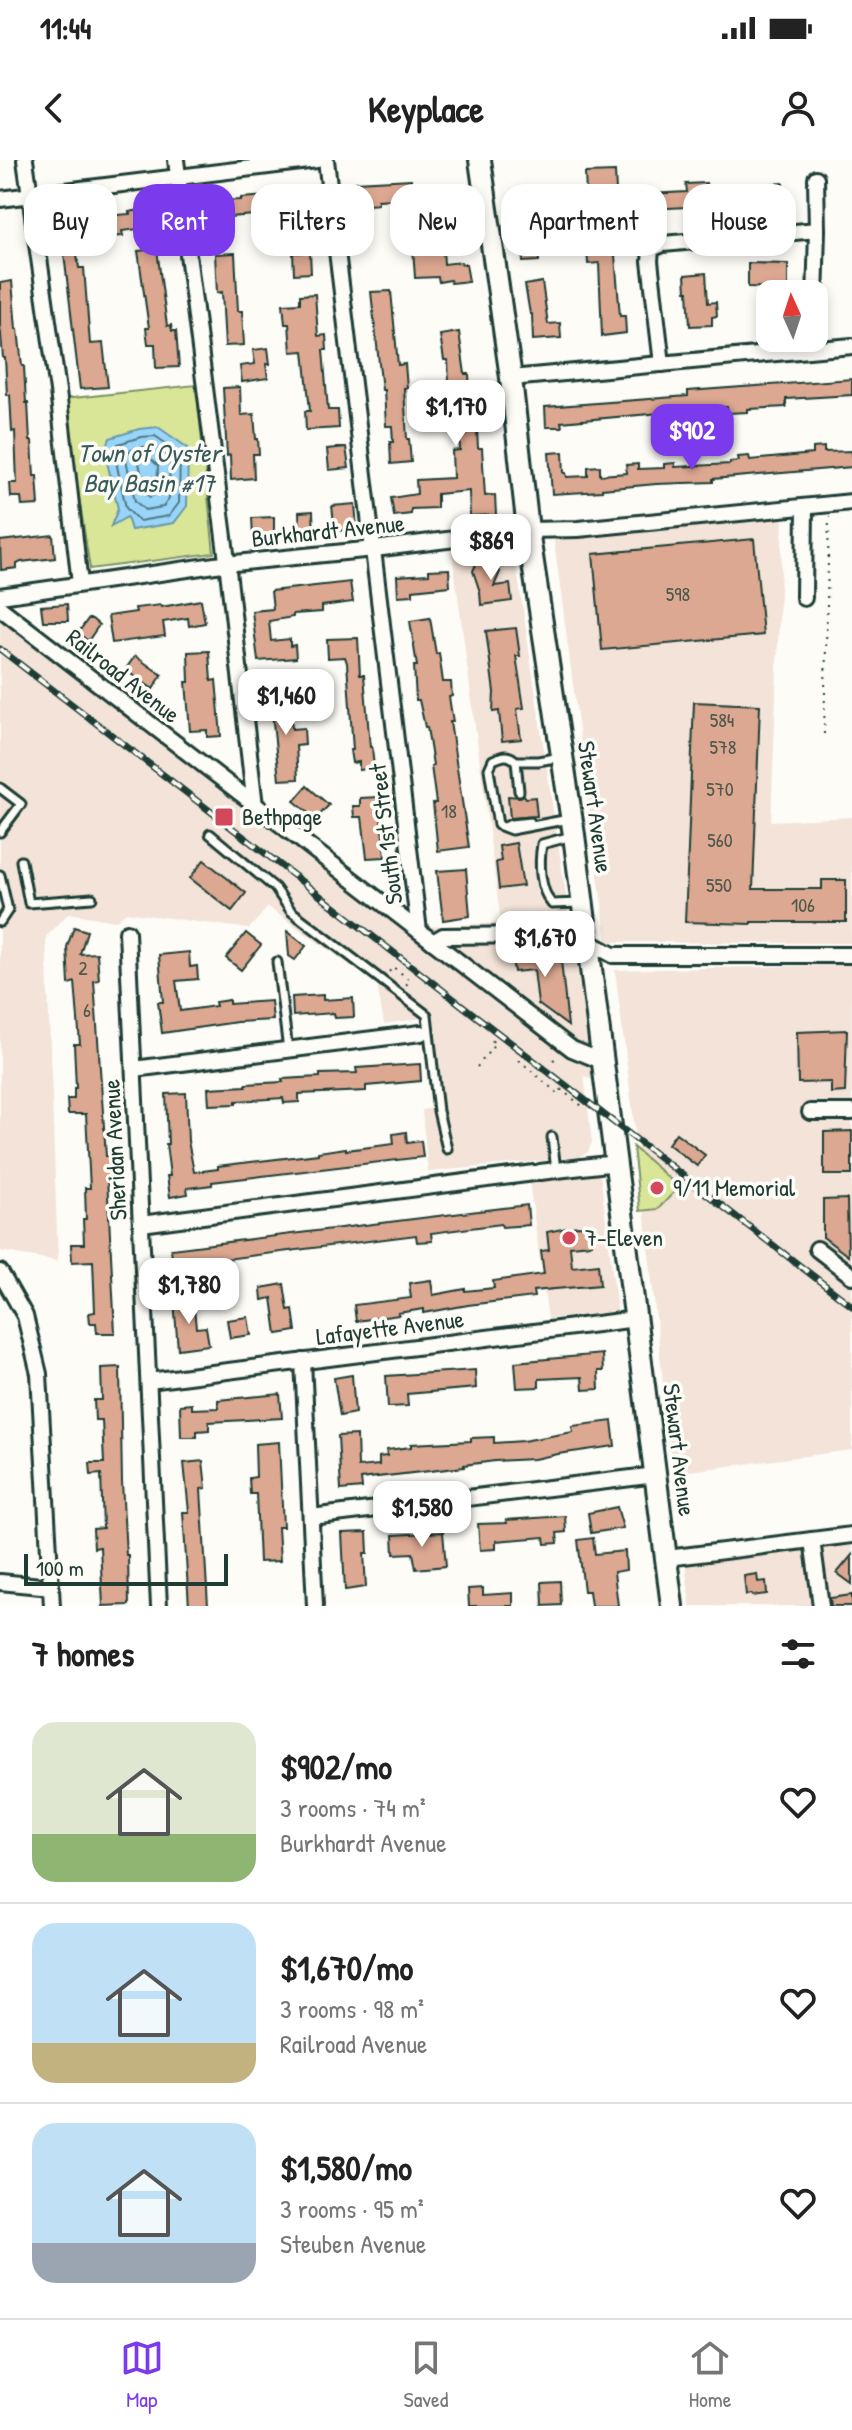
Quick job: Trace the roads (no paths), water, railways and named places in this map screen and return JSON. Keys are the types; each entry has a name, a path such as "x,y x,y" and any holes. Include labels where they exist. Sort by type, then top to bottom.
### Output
{"main road":[{"name":"Stewart Avenue","path":"480,160 511,378 528,530 573,827 672,1606"}],"street":[{"path":"25,160 28,184"},
{"path":"176,160 255,806"},
{"path":"117,184 317,160"},
{"name":"South 1st Street","path":"326,160 419,931"},
{"path":"816,178 816,280"},
{"path":"0,199 24,196"},
{"path":"662,364 651,249 663,244 817,230"},
{"path":"38,256 58,391 80,584"},
{"path":"828,343 852,346"},
{"path":"511,378 662,364 756,350"},
{"name":"Burkhardt Avenue","path":"0,596 227,564 528,530 578,529 852,502"},
{"path":"804,598 805,507"},
{"name":"Railroad Avenue","path":"0,608 572,1049 604,1062"},
{"name":"Sheridan Avenue","path":"127,932 159,1606"},
{"path":"433,942 443,936 563,935 587,941 613,955 852,955"},
{"path":"134,1069 421,1033"},
{"path":"810,1112 852,1112"},
{"path":"141,1224 616,1163"},
{"path":"817,1249 852,1276"},
{"path":"0,1272 25,1316 39,1374 52,1606"},
{"name":"Lafayette Avenue","path":"149,1381 636,1319"},
{"path":"303,1361 315,1606"},
{"path":"311,1517 656,1475"},
{"path":"667,1558 852,1535"},
{"path":"812,1540 821,1606"},
{"path":"0,1582 51,1587"}],"lane":[{"path":"519,791 516,761 511,756 502,755 493,760 489,769 498,825 511,830 541,824 573,827"},
{"path":"516,761 561,757"},
{"path":"0,788 21,804 0,832"},
{"path":"573,827 542,844 542,883 545,895 552,904 583,903"},
{"path":"210,834 275,888 291,911 427,1015 438,1111 447,1149"},
{"path":"21,861 29,903 92,898"},
{"path":"0,875 8,910 0,922"},
{"path":"277,962 288,1050"},
{"path":"552,1137 556,1170"}],"water":[{"name":"Town of Oyster Bay Basin #17","path":"158,427 188,448 187,506 174,523 131,530 127,517 111,526 118,509 105,453 110,438"}],"railway":[{"path":"0,649 852,1306"}],"place":[{"name":"Bethpage","path":"224,817"},
{"name":"9/11 Memorial","path":"657,1188"},
{"name":"7-Eleven","path":"569,1238"}]}
